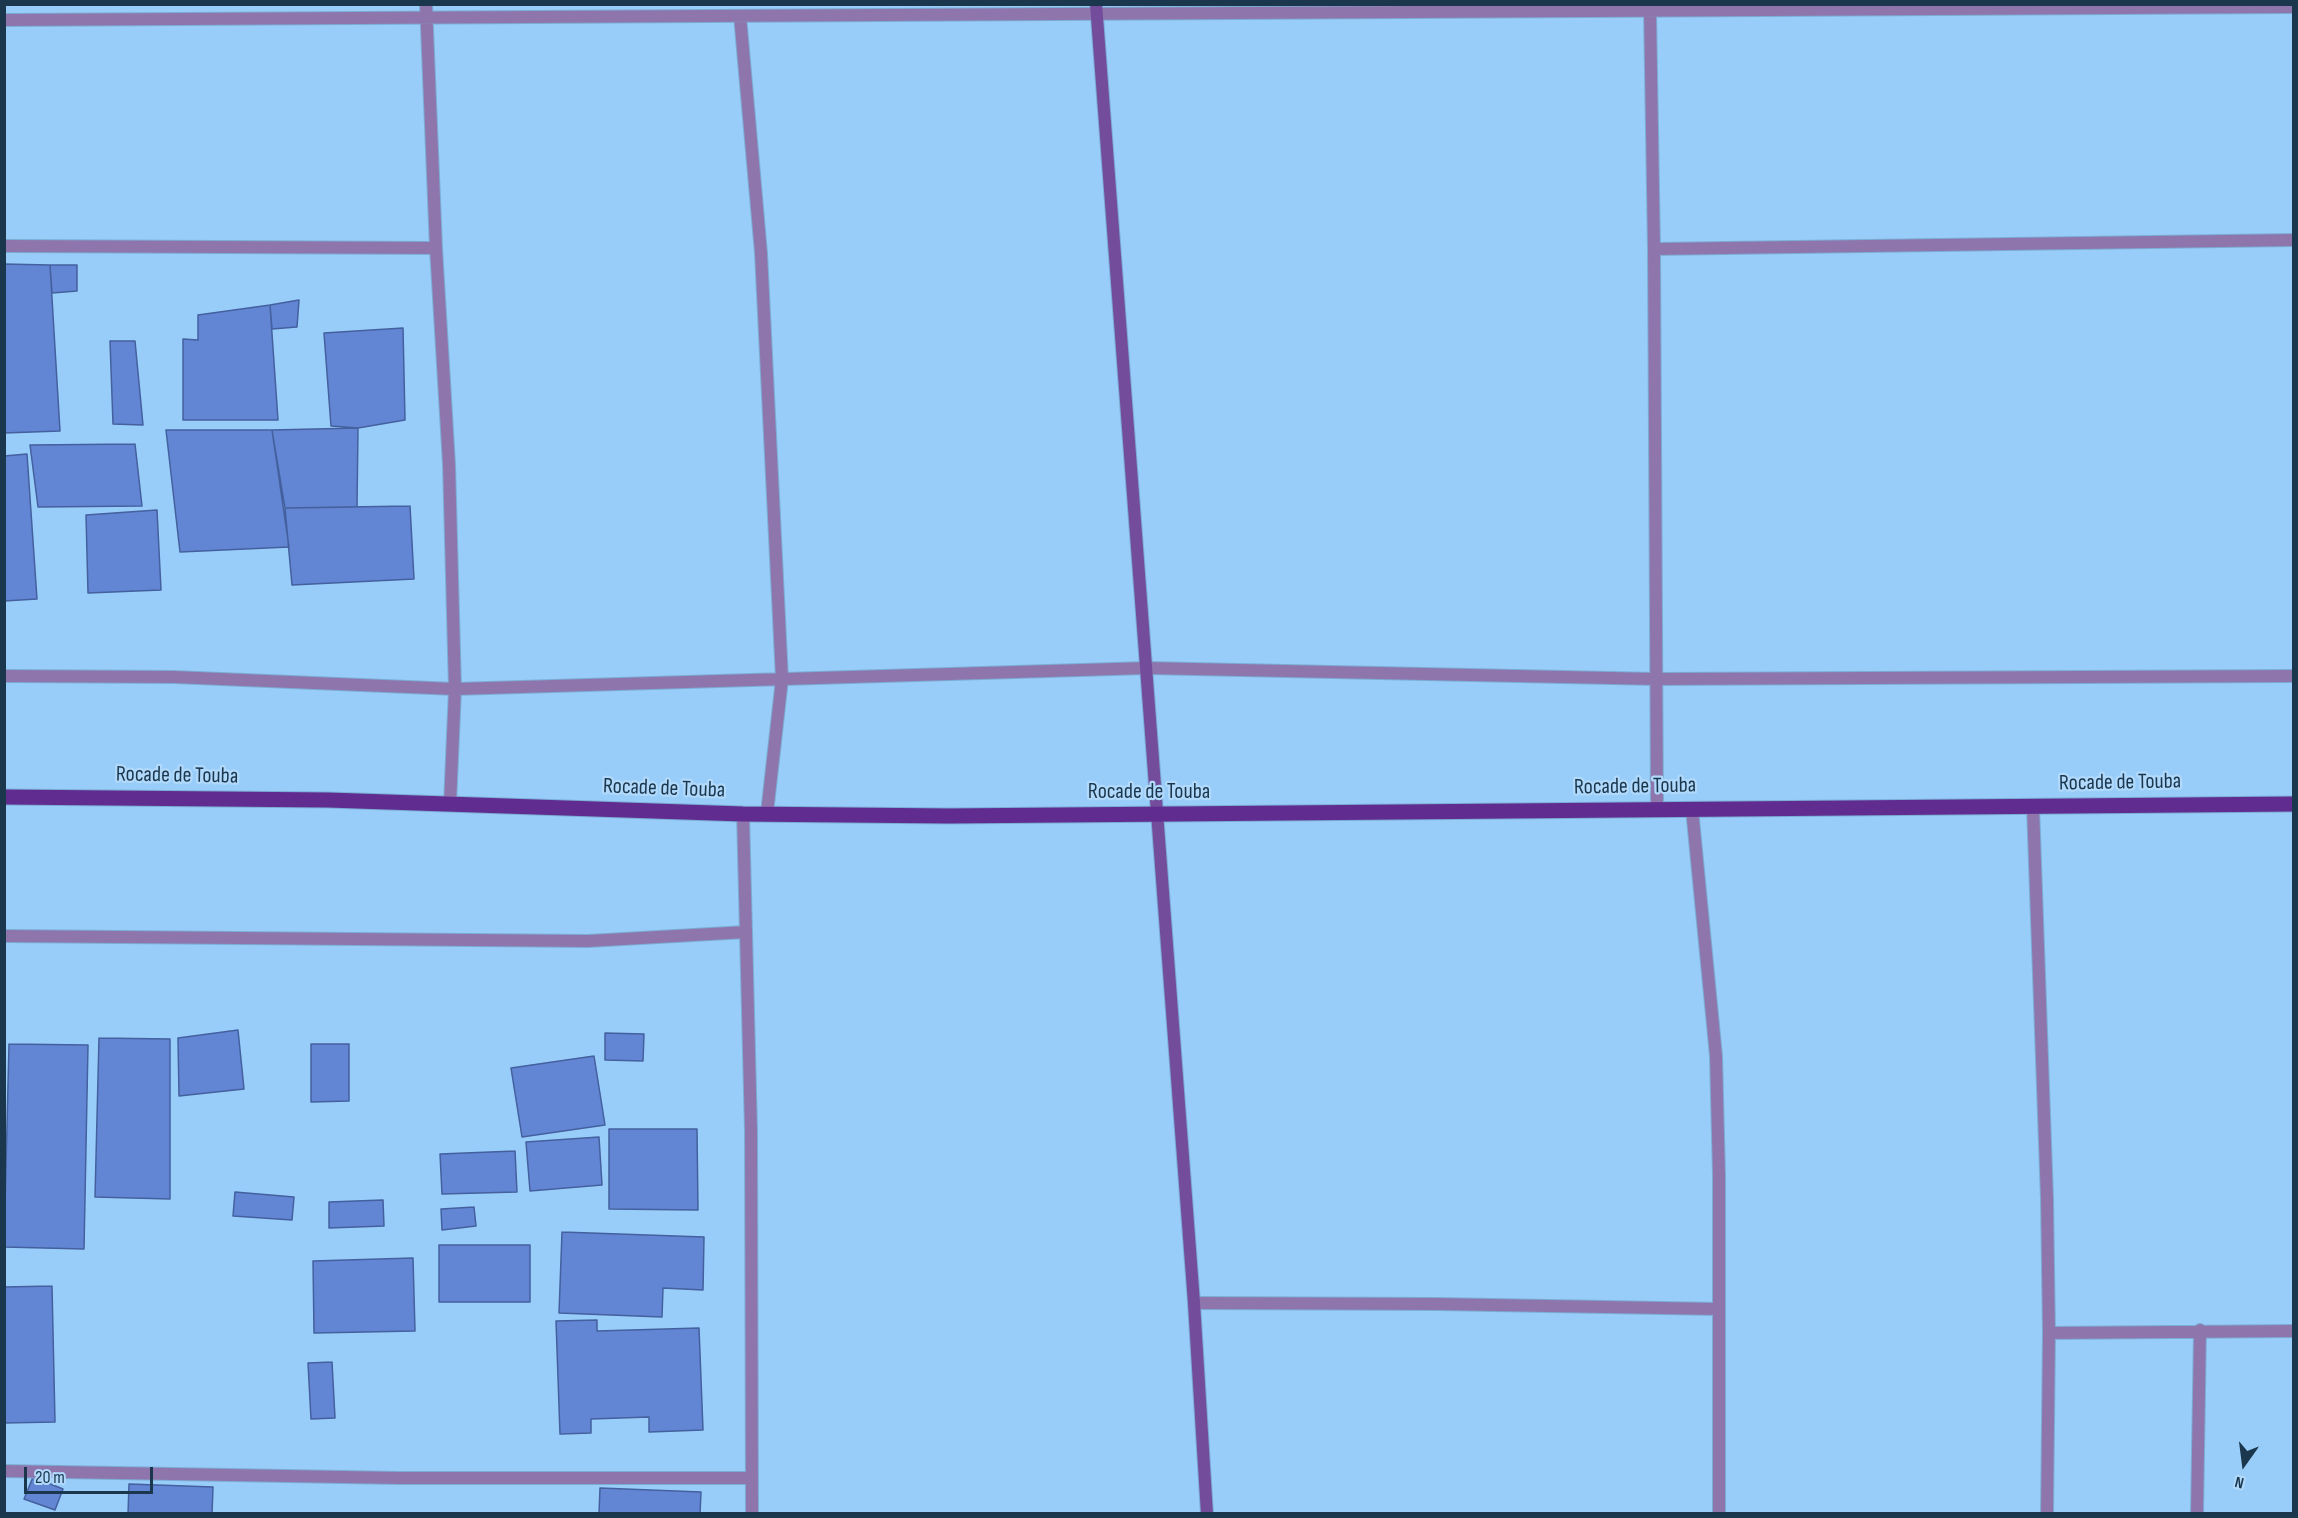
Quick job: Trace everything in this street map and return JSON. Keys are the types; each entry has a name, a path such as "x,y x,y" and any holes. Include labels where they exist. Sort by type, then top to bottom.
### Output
{"main road":[{"path":"1096,9 1194,1303 1207,1514"},
{"name":"Rocade de Touba","path":"4,797 328,800 743,814 949,816 2294,804"}],"street":[{"path":"4,20 427,11 740,15 1096,9 1621,8 1650,11 2294,7"},
{"path":"427,11 436,248 449,464 455,689 450,804"},
{"path":"1650,11 1654,249 1657,809"},
{"path":"740,15 761,253 782,679 767,813"},
{"path":"1654,249 2294,240"},
{"path":"4,246 436,248"},
{"path":"4,676 174,677 455,689 1147,668 1656,679 2294,676"},
{"path":"2033,807 2047,1198 2049,1332 2047,1514"},
{"path":"1692,809 1716,1056 1719,1176 1719,1514"},
{"path":"743,814 751,1131 752,1514"},
{"path":"4,936 588,941 746,932"},
{"path":"1194,1303 1718,1309"},
{"path":"2197,1514 2200,1330"},
{"path":"2049,1332 2294,1331"},
{"path":"4,1471 399,1478 751,1478"}],"building":[{"path":"4,264 50,265 60,431 4,433"},
{"path":"50,265 77,265 77,291 52,293"},
{"path":"299,300 297,327 272,329 270,305"},
{"path":"270,305 278,420 183,420 183,339 198,340 198,315"},
{"path":"403,328 405,420 358,428 331,426 324,333"},
{"path":"110,341 135,341 143,425 113,424"},
{"path":"358,428 357,507 285,508 272,430"},
{"path":"166,430 272,430 289,547 180,552"},
{"path":"135,444 142,506 38,507 30,445"},
{"path":"27,454 37,599 4,601 4,456"},
{"path":"410,506 414,579 292,585 285,508"},
{"path":"157,510 161,590 88,593 86,515"},
{"path":"238,1030 244,1089 179,1096 178,1038"},
{"path":"605,1033 644,1034 643,1061 605,1060"},
{"path":"99,1038 170,1039 170,1199 95,1197"},
{"path":"9,1044 88,1045 84,1249 4,1247"},
{"path":"311,1044 349,1044 349,1101 311,1102"},
{"path":"594,1056 605,1125 522,1137 511,1068"},
{"path":"609,1129 697,1129 698,1210 609,1209"},
{"path":"599,1137 602,1185 530,1191 526,1142"},
{"path":"515,1151 517,1192 442,1194 440,1154"},
{"path":"235,1192 294,1197 292,1220 233,1216"},
{"path":"383,1200 384,1226 329,1228 329,1202"},
{"path":"474,1207 476,1226 442,1230 441,1209"},
{"path":"562,1232 704,1237 703,1290 663,1288 662,1317 559,1313"},
{"path":"439,1245 530,1245 530,1302 439,1302"},
{"path":"413,1258 415,1331 314,1333 313,1261"},
{"path":"52,1286 55,1422 4,1423 4,1287"},
{"path":"597,1320 597,1331 699,1328 703,1430 649,1432 649,1417 591,1419 591,1433 560,1434 556,1321"},
{"path":"332,1362 335,1418 311,1419 308,1363"},
{"path":"33,1477 63,1489 55,1510 24,1499"},
{"path":"129,1484 213,1487 212,1514 128,1514"},
{"path":"600,1488 701,1492 700,1514 599,1514"}]}
